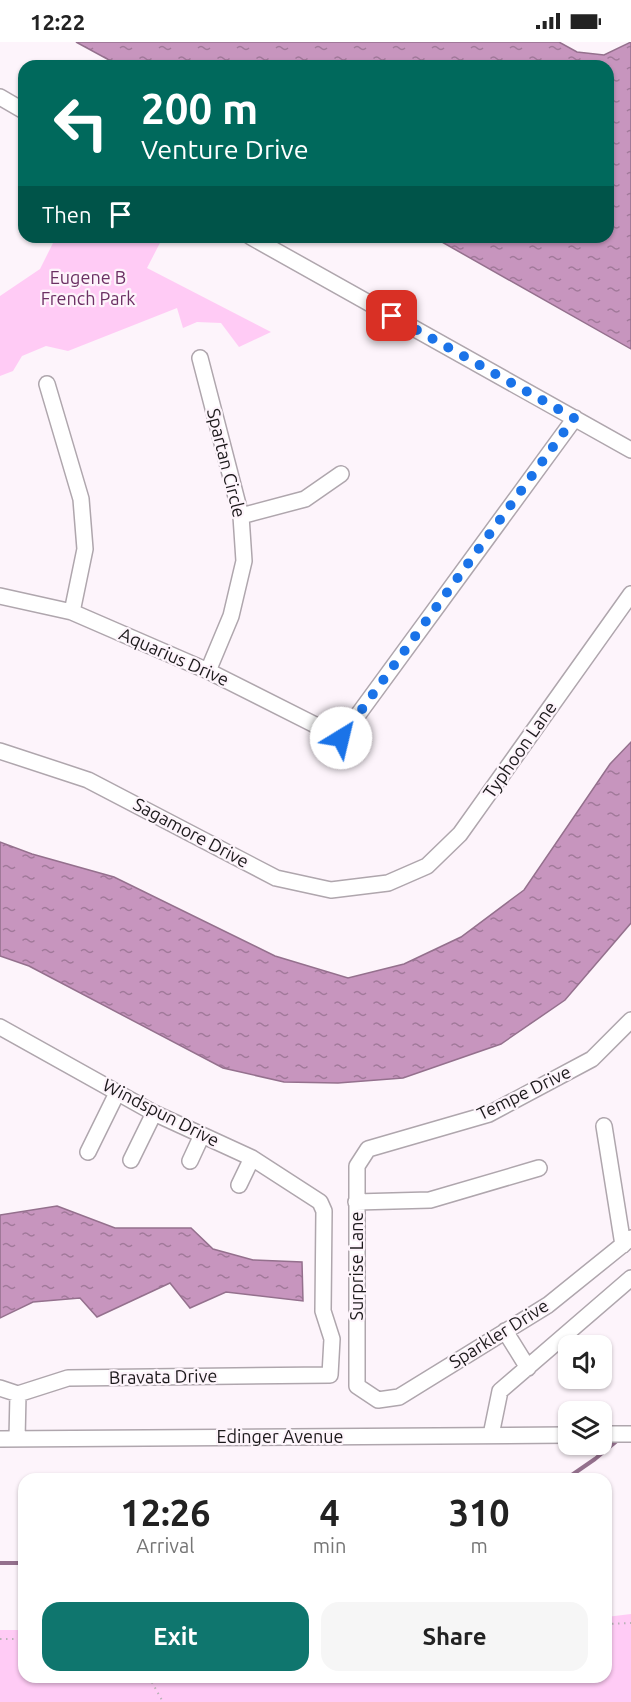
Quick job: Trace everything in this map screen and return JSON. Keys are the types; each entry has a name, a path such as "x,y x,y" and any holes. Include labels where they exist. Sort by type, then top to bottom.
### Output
{"street":[{"path":"0,97 18,108"},
{"path":"262,243 631,450"},
{"name":"Spartan Circle","path":"200,358 241,516 244,561 231,616 208,671"},
{"path":"47,384 81,499 85,549 72,612"},
{"name":"Aquarius Drive","path":"0,596 72,612 208,671 341,738 574,418"},
{"path":"241,516 305,499 341,474"},
{"name":"Typhoon Lane","path":"388,883 427,866 460,834 631,594"},
{"name":"Sagamore Drive","path":"0,751 88,780 276,878 331,890 388,883"},
{"name":"Tempe Drive","path":"368,1149 489,1114 592,1059 631,1020"},
{"name":"Windspun Drive","path":"0,1027 154,1113 252,1158 320,1202 324,1211 323,1311 332,1339 330,1375"},
{"path":"88,1152 117,1093"},
{"path":"132,1160 154,1113"},
{"path":"604,1126 627,1241"},
{"path":"190,1161 202,1135"},
{"name":"Surprise Lane","path":"357,1386 357,1166 368,1149"},
{"path":"238,1185 252,1158"},
{"path":"356,1202 430,1200 539,1168"},
{"name":"Sparkler Drive","path":"357,1386 378,1400 399,1397 548,1305 627,1241"},
{"path":"491,1436 500,1391 631,1278"},
{"path":"505,1331 528,1368"},
{"name":"Bravata Drive","path":"18,1394 68,1378 330,1375"},
{"path":"0,1388 18,1394 17,1438"},
{"path":"612,1434 631,1434"},
{"name":"Edinger Avenue","path":"0,1439 558,1435"}],"path":[{"path":"612,1624 631,1623"},
{"path":"0,1639 18,1639"},
{"path":"152,1683 163,1702"}],"green space":[{"name":"Eugene B French Park","path":"53,243 160,243 147,268 271,332 239,347 221,323 197,322 183,328 177,308 68,351 46,346 22,356 13,371 0,376 0,296 40,269"},
{"path":"631,1614 631,1702 0,1702 0,1630 18,1630 18,1683 612,1683 612,1616"}],"water":[{"path":"76,42 559,42 577,52 604,55 631,42 631,349 444,243 614,243 614,60 109,60"},
{"path":"631,742 631,923 565,1000 501,1044 403,1078 338,1083 284,1082 223,1068 29,966 0,956 0,842 32,854 114,877 275,956 348,978 404,964 461,937 524,890 610,764"},
{"path":"57,1206 115,1228 191,1228 213,1249 253,1260 302,1262 303,1301 226,1292 190,1308 170,1283 97,1317 80,1298 33,1302 0,1318 0,1215"}],"waterway":[{"path":"575,1473 618,1440"},
{"path":"0,1563 18,1563"}],"route":[{"path":"341,738 574,418 392,316"}]}
